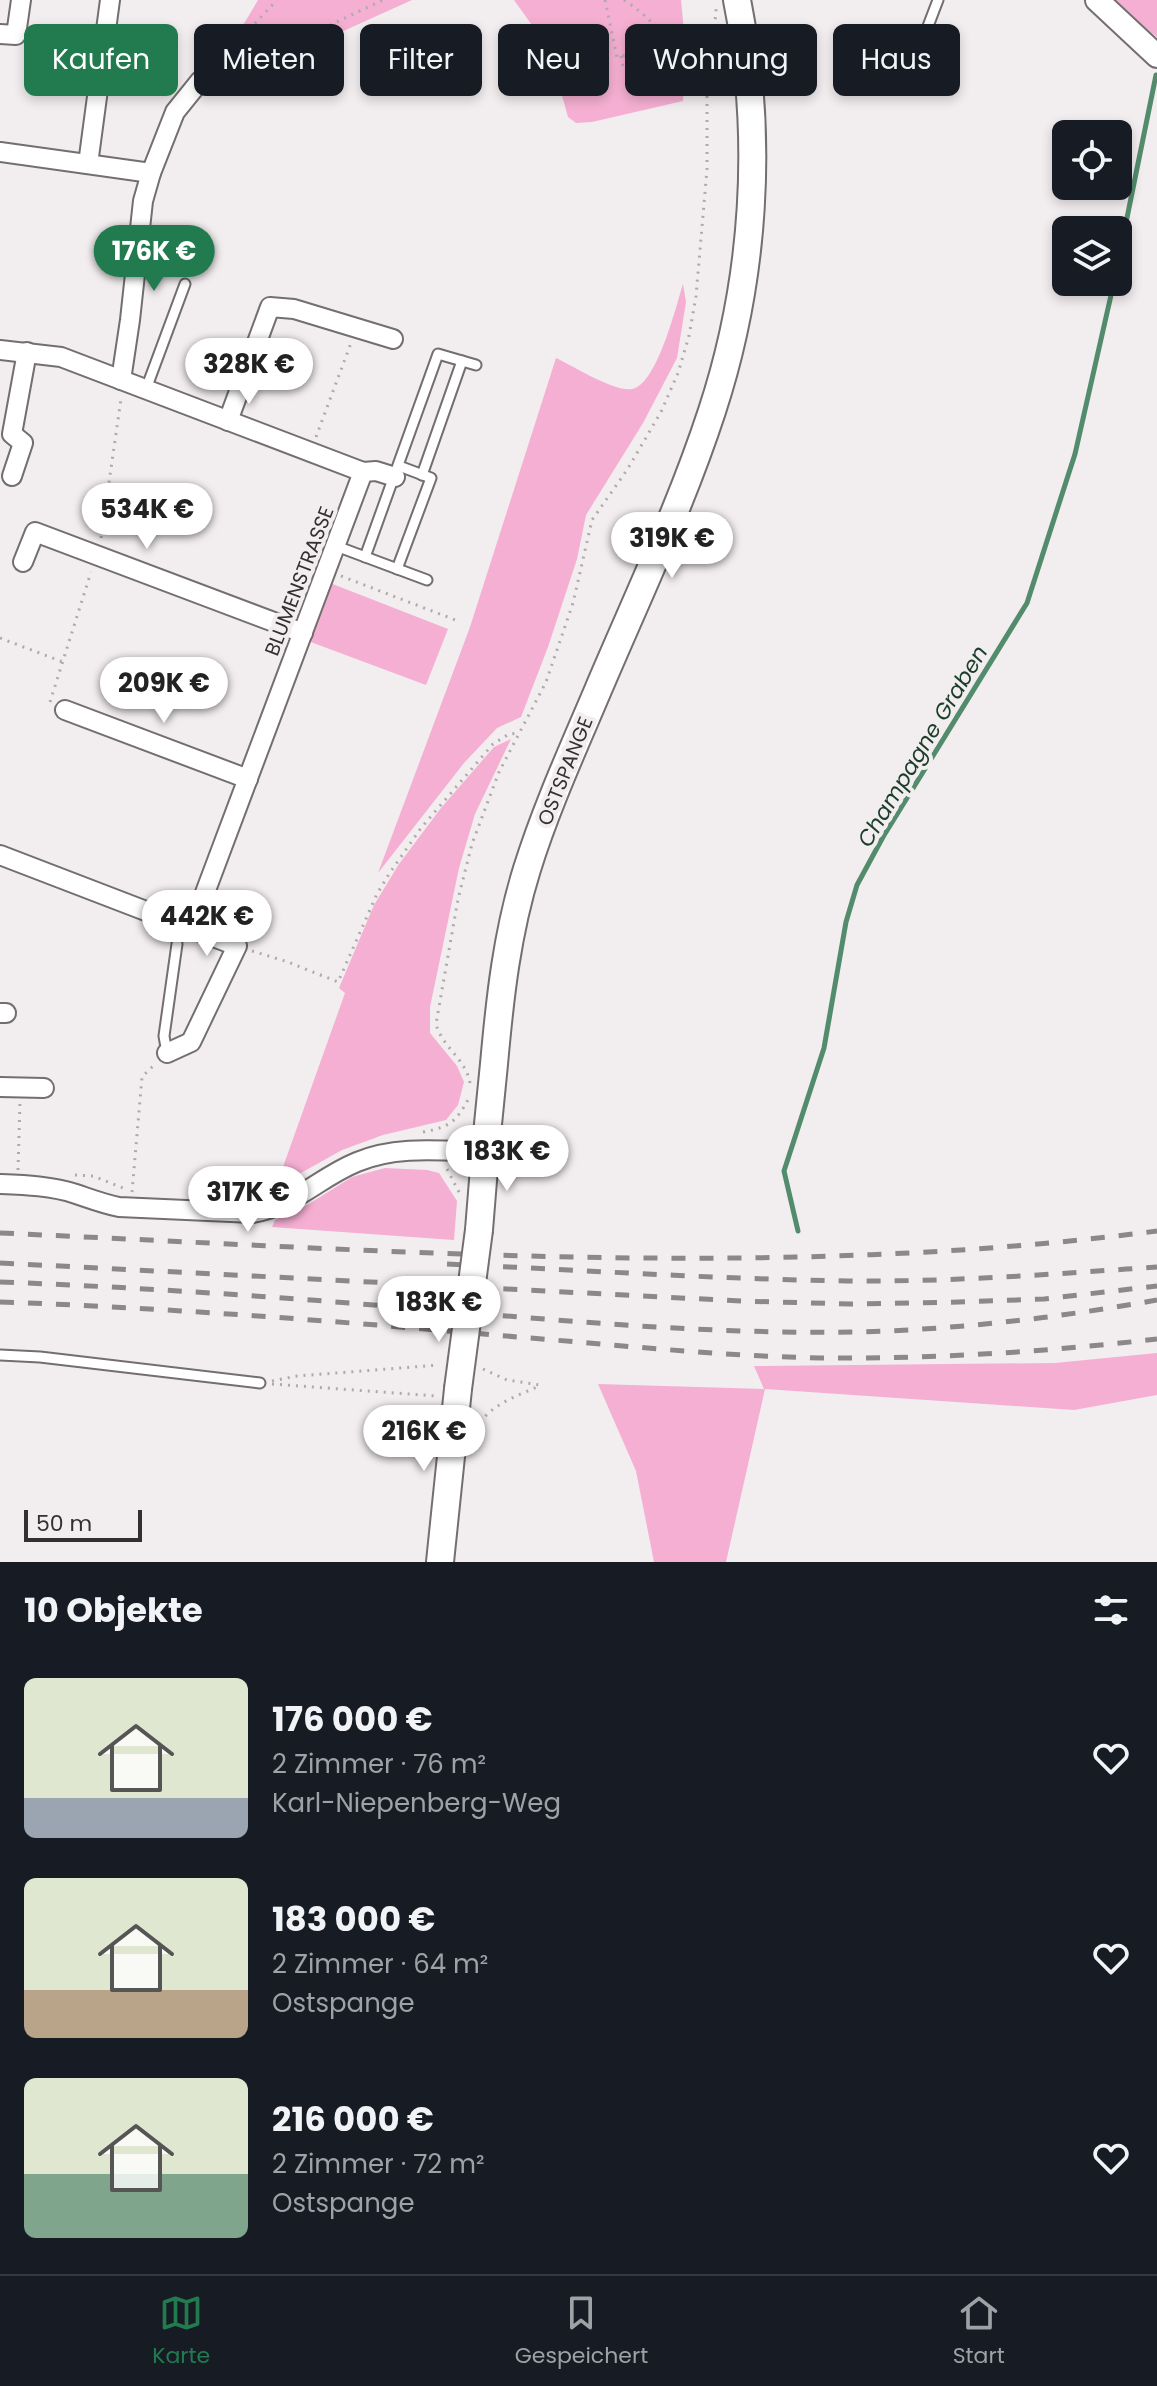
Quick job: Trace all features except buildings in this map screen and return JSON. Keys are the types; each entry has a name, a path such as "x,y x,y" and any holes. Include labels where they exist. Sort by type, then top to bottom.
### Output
{"main road":[{"name":"OSTSPANGE","path":"440,1562 449,1393 479,1230 503,968 528,866 712,411 741,295 752,164 746,48 737,0"}],"street":[{"path":"0,34 16,35 21,0"},
{"path":"88,164 110,0"},
{"path":"1097,0 1157,56"},
{"path":"121,380 143,201 175,112 194,88"},
{"path":"0,152 151,173"},
{"path":"228,421 270,307 294,309 393,339"},
{"path":"0,350 61,357 363,472 397,472"},
{"path":"12,476 23,443 12,434 27,352"},
{"name":"BLUMENSTRASSE","path":"191,930 363,472"},
{"path":"23,562 35,532 303,633"},
{"path":"65,710 248,779"},
{"path":"0,855 237,946 191,1042 167,1053"},
{"path":"0,1087 44,1088"},
{"path":"0,1184 54,1189 119,1207 253,1213 288,1203 338,1170 360,1160 415,1150 485,1152"}],"lane":[{"path":"929,24 938,0"},
{"path":"145,389 185,284"},
{"path":"365,557 438,354 476,365"},
{"path":"397,569 462,361"},
{"path":"397,472 426,476"},
{"path":"336,546 427,580"},
{"path":"167,1053 164,1036 177,944"},
{"path":"0,1355 260,1383"}],"path":[{"path":"277,0 205,76 211,81 383,0"},
{"path":"605,0 617,57 625,55"},
{"path":"624,0 654,24"},
{"path":"714,24 716,16"},
{"path":"621,56 623,66"},
{"path":"471,1086 465,1068 438,1032 436,1018 458,899 472,844 499,772 546,682 557,652 573,603 592,520 643,444 661,412 684,357 696,296 704,209 708,96"},
{"path":"311,452 356,328"},
{"path":"326,570 458,621"},
{"path":"0,638 63,662"},
{"path":"237,946 338,982 377,894 421,828 493,744 509,734 520,733"},
{"path":"142,1192 132,1192 142,1077 167,1053"},
{"path":"18,1173 21,1086"},
{"path":"412,1134 450,1125 469,1097"},
{"path":"447,1151 448,1171 462,1197"},
{"path":"260,1383 297,1376 440,1365"},
{"path":"473,1437 477,1425 495,1407 540,1385 507,1380 485,1369 474,1368"},
{"path":"260,1383 449,1393"}],"shaded area":[{"path":"258,0 412,0 344,31 344,24 243,24"},
{"path":"514,0 681,0 683,24 625,24 625,96 683,96 683,101 576,123 568,117 562,96 609,96 609,24 531,24"},
{"path":"1115,0 1157,0 1157,37 1135,20"},
{"path":"683,284 686,302 677,358 643,423 586,515 577,559 521,717 497,728 464,763 378,873 470,627 556,358 615,387 632,389 641,384 657,360"},
{"path":"330,583 448,629 426,685 308,641"},
{"path":"511,739 475,814 459,868 430,1007 430,1033 457,1066 464,1082 458,1105 446,1120 383,1135 342,1150 283,1183 278,1181 345,993 339,988 374,905 399,864 441,808 494,747"},
{"path":"385,1168 439,1173 457,1201 454,1240 272,1227 275,1220 309,1204 352,1177"},
{"path":"1157,1353 1157,1395 1074,1410 765,1389 726,1562 654,1562 636,1471 598,1384 764,1389 754,1366 1055,1363"}],"waterway":[{"name":"Champagne Graben","path":"1127,216 1156,75"},
{"name":"Champagne Graben","path":"798,1231 784,1171 824,1048 846,922 857,885 883,837 1027,603 1075,454 1111,296"}],"railway":[{"path":"0,1233 434,1253 724,1258 868,1255 1013,1246 1157,1231"},
{"path":"0,1263 850,1304 1044,1299 1157,1286"},
{"path":"447,1264 848,1281 964,1279 1157,1267"},
{"path":"0,1282 199,1292 581,1322 765,1332 955,1327 1056,1316 1157,1300"},
{"path":"0,1302 259,1316 782,1357 947,1356 1157,1339"}]}
